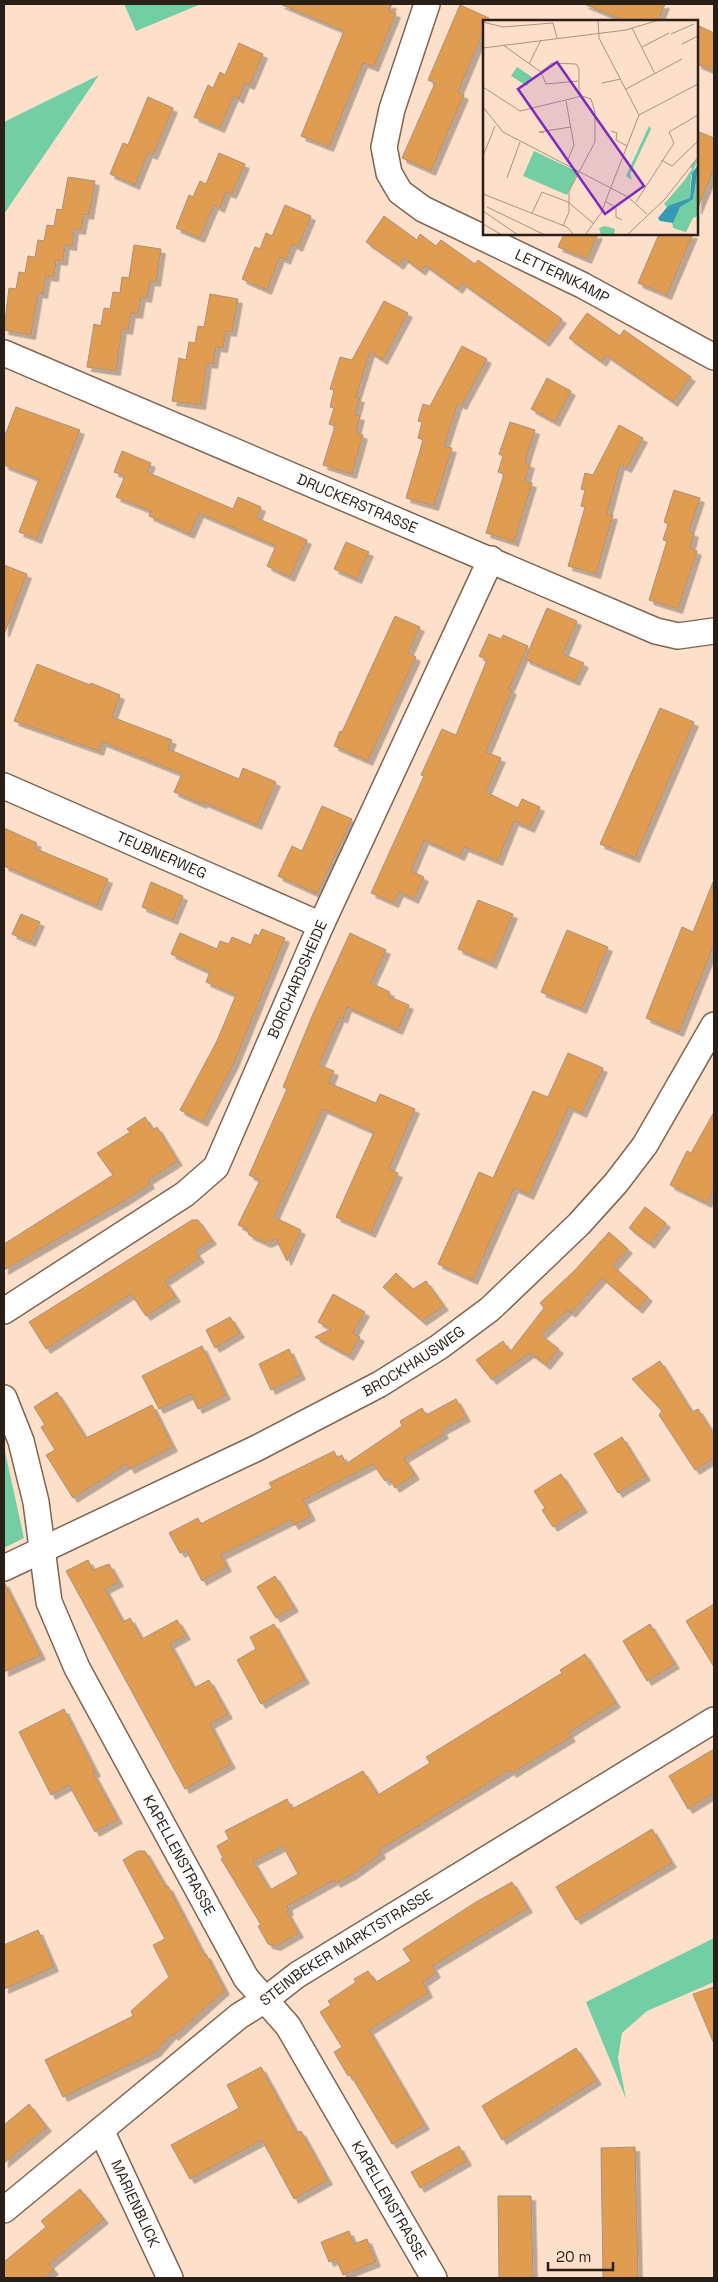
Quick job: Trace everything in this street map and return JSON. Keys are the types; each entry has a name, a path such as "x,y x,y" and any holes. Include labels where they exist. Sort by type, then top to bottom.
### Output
{"street":[{"name":"LETTERNKAMP","path":"427,4 392,109 384,147 389,173 400,192 423,209 582,285 714,357"},
{"name":"DRUCKERSTRASSE","path":"4,353 491,559 656,631 678,636 714,631"},
{"name":"BORCHARDSHEIDE","path":"4,1311 185,1194 216,1167 321,925 491,559"},
{"name":"TEUBNERWEG","path":"4,786 321,925"},
{"name":"BROCKHAUSWEG","path":"4,1568 257,1448 380,1384 439,1347 490,1309 579,1224 645,1146 714,1025"},
{"name":"KAPELLENSTRASSE","path":"4,1398 21,1441 36,1502 49,1602 77,1668 246,1978 288,2026 434,2278"},
{"name":"STEINBEKER MARKTSTRASSE","path":"4,2210 239,2016 266,2000 305,1970 714,1720"},
{"name":"MARIENBLICK","path":"101,2130 170,2278"}],"green space":[{"path":"124,4 201,4 136,31"},
{"path":"99,75 4,214 4,122"},
{"path":"4,1447 24,1538 4,1548"},
{"path":"714,1938 714,1982 647,2011 622,2033 618,2058 626,2099 586,2002"}],"building":[{"path":"280,4 392,4 389,11 396,13 374,67 363,63 329,147 301,136 344,31"},
{"path":"584,4 665,4 658,20 623,20"},
{"path":"460,5 489,18 488,20 483,20 483,32 458,92 464,95 431,171 402,158 435,83 428,80"},
{"path":"698,25 714,33 714,71 698,64"},
{"path":"239,43 263,54 250,85 245,83 239,99 234,96 220,128 194,117 208,85 213,88 220,72 225,75"},
{"path":"148,97 173,108 153,155 148,153 135,185 110,174 123,143 128,145"},
{"path":"698,131 714,138 714,169 698,208"},
{"path":"219,153 245,164 232,194 226,192 220,208 214,205 200,238 176,228 189,195 193,197 200,181 206,184"},
{"path":"68,177 95,181 89,215 84,214 81,230 74,229 72,246 65,245 63,261 56,260 54,277 46,276 43,294 38,293 31,335 4,330 9,288 16,289 19,272 25,273 28,256 35,257 38,240 44,241 47,225 54,226 57,209 62,210"},
{"path":"285,205 311,216 298,247 292,244 286,260 280,257 267,290 242,279 255,247 260,249 266,233 272,236"},
{"path":"384,216 417,240 420,234 436,246 441,240 475,264 478,260 562,319 545,342 462,283 458,289 425,265 421,271 404,258 399,265 366,242"},
{"path":"564,235 598,235 587,259 558,247"},
{"path":"659,235 693,235 667,295 638,283"},
{"path":"134,245 161,249 156,282 150,281 147,298 141,297 138,314 131,313 128,330 122,329 116,371 87,367 94,324 101,326 104,308 110,309 113,292 120,293 122,277 129,278"},
{"path":"210,294 238,299 232,332 226,331 223,348 216,347 213,364 207,363 201,405 172,401 179,358 186,360 189,342 195,343 198,326 204,327"},
{"path":"384,301 408,313 383,360 370,352 356,397 360,398 355,415 360,416 356,432 363,435 352,474 323,465 335,426 329,424 334,408 330,407 334,390 330,389 340,357 352,360"},
{"path":"587,313 620,336 624,330 691,377 673,402 606,355 602,362 569,338"},
{"path":"462,346 487,359 462,405 458,403 444,446 452,448 434,506 406,498 423,440 418,438 422,422 418,421 423,404 430,406"},
{"path":"547,378 571,391 555,422 531,409"},
{"path":"16,407 80,430 37,539 19,532 39,479 4,465 4,438"},
{"path":"510,422 535,430 525,462 530,464 525,481 532,483 514,542 486,533 504,474 498,472 503,456 499,454"},
{"path":"619,425 643,438 627,468 620,465 607,514 613,515 596,574 568,566 585,507 581,506 585,490 581,489 585,473 593,475"},
{"path":"122,451 151,463 147,472 233,509 238,497 261,507 257,518 307,540 290,577 267,566 276,546 199,513 190,534 149,516 151,511 116,497 125,476 114,472"},
{"path":"674,490 700,498 689,531 694,533 690,548 697,551 678,609 649,600 667,541 663,540 668,524 664,522"},
{"path":"346,542 369,552 357,579 334,569"},
{"path":"4,565 27,574 5,632 4,632"},
{"path":"547,608 577,621 563,654 584,663 575,681 525,659"},
{"path":"395,616 420,627 408,653 416,657 368,761 334,746"},
{"path":"489,634 501,639 503,635 528,646 509,689 512,690 486,752 501,758 486,792 518,808 522,799 540,807 530,828 514,821 498,861 464,847 460,856 424,840 411,871 424,877 414,899 399,892 394,903 371,893 424,776 421,775 442,729 456,735 487,660 479,656"},
{"path":"37,664 120,695 112,717 172,740 168,749 239,779 243,768 276,782 257,825 174,792 182,774 102,742 99,751 14,721"},
{"path":"660,708 694,722 635,858 600,844"},
{"path":"322,806 352,819 317,894 278,876 292,846 302,851"},
{"path":"4,828 37,843 34,848 108,879 97,906 4,866"},
{"path":"151,882 183,896 173,920 142,907"},
{"path":"713,882 714,945 679,1032 646,1018 682,927 693,932"},
{"path":"478,900 513,914 492,964 458,949"},
{"path":"21,914 40,922 31,942 12,934"},
{"path":"262,929 285,938 234,1063 203,1122 180,1110 217,1041 236,995 206,982 210,972 171,954 180,933 217,949 220,941 229,944 232,937 251,945 255,934 259,936"},
{"path":"567,930 608,947 582,1009 541,992"},
{"path":"350,933 386,950 371,983 390,992 388,996 409,1005 398,1030 347,1007 343,1019 340,1017 319,1065 334,1071 329,1083 376,1103 380,1094 415,1109 389,1169 398,1173 371,1233 336,1217 374,1132 323,1109 274,1217 301,1230 287,1261 276,1239 266,1243 249,1235 247,1229 238,1225 260,1180 249,1175 287,1089 283,1087 313,1014"},
{"path":"568,1053 603,1068 582,1113 569,1107 529,1195 514,1188 473,1280 438,1264 479,1172 493,1178 533,1091 548,1097"},
{"path":"714,1112 714,1189 707,1203 670,1185 687,1151 691,1153"},
{"path":"145,1117 153,1130 157,1127 178,1161 148,1180 150,1184 127,1199 4,1270 4,1244 113,1175 97,1153 130,1132 127,1129"},
{"path":"645,1207 666,1223 650,1244 629,1228"},
{"path":"192,1220 198,1220 212,1240 195,1251 200,1258 165,1281 176,1297 146,1316 131,1294 46,1349 29,1322"},
{"path":"609,1232 628,1249 613,1266 648,1297 638,1309 602,1278 571,1313 568,1310 541,1335 559,1349 546,1365 530,1353 492,1380 476,1360 503,1341 510,1352 544,1308 540,1303 575,1270"},
{"path":"396,1273 413,1289 426,1281 444,1306 422,1321 383,1287"},
{"path":"333,1294 365,1312 353,1333 360,1337 349,1356 315,1337 331,1329 318,1322"},
{"path":"230,1317 240,1333 215,1348 206,1330"},
{"path":"202,1346 226,1395 198,1409 191,1394 159,1409 142,1376"},
{"path":"289,1349 301,1375 271,1390 259,1364"},
{"path":"660,1361 692,1412 698,1409 714,1435 714,1458 695,1470 659,1415 662,1411 632,1379"},
{"path":"57,1392 86,1438 152,1405 173,1447 130,1469 127,1464 73,1498 46,1455 55,1450 41,1427 45,1425 34,1407"},
{"path":"456,1399 466,1417 442,1430 444,1434 404,1458 415,1475 395,1488 389,1478 385,1481 373,1464 303,1500 311,1516 294,1525 291,1520 221,1555 227,1567 202,1581 186,1550 180,1553 169,1533 198,1518 201,1524 272,1488 269,1483 334,1451 337,1458 342,1455 346,1464 402,1426 400,1421 422,1408 426,1415"},
{"path":"622,1437 646,1476 618,1493 594,1454"},
{"path":"561,1474 583,1508 553,1527 542,1510 545,1508 534,1491"},
{"path":"88,1560 93,1570 109,1564 119,1582 105,1589 123,1622 130,1618 142,1639 177,1620 186,1635 170,1644 194,1688 209,1680 228,1714 210,1724 231,1764 185,1789 66,1571"},
{"path":"275,1576 294,1607 276,1618 257,1587"},
{"path":"4,1582 41,1655 4,1672"},
{"path":"714,1604 714,1667 686,1621"},
{"path":"274,1624 305,1679 261,1704 237,1660 256,1649 250,1637"},
{"path":"650,1624 675,1664 647,1681 623,1641"},
{"path":"585,1654 616,1703 568,1733 571,1737 512,1773 510,1770 379,1850 381,1854 353,1874 336,1883 334,1880 287,1906 289,1910 287,1912 299,1933 276,1946 268,1944 258,1926 261,1925 221,1859 223,1858 217,1846 229,1839 225,1831 287,1799 292,1809 363,1771 378,1795 430,1763 426,1757 562,1673 560,1670","holes":["283,1846 298,1874 270,1890 253,1861"]},
{"path":"64,1709 96,1772 93,1773 118,1819 95,1832 69,1785 51,1795 19,1732"},
{"path":"714,1749 714,1793 688,1809 669,1776"},
{"path":"652,1829 672,1863 576,1920 556,1887"},
{"path":"138,1851 145,1851 166,1887 168,1886 204,1955 206,1954 225,1990 174,2036 172,2034 156,2052 63,2097 45,2060 133,2016 131,2011 169,1977 153,1945 165,1939 123,1860"},
{"path":"512,1882 528,1908 432,1966 436,1973 423,1982 428,1993 369,2030 425,2125 392,2144 350,2074 348,2076 334,2052 342,2047 320,2012 331,2005 328,2001 356,1982 354,1979 368,1971 376,1982 411,1961 403,1949 476,1902"},
{"path":"38,1930 54,1967 4,1989 4,1945"},
{"path":"714,1987 714,2044 693,1994"},
{"path":"576,2048 597,2080 502,2140 482,2106"},
{"path":"261,2067 297,2133 301,2131 328,2180 294,2199 262,2140 190,2179 171,2145 239,2108 227,2085"},
{"path":"29,2104 47,2127 4,2163 4,2125"},
{"path":"459,2146 467,2161 420,2188 411,2172"},
{"path":"635,2147 638,2278 603,2278 601,2148"},
{"path":"80,2189 104,2219 49,2264 54,2270 44,2278 4,2278 4,2262 46,2227 41,2221"},
{"path":"498,2196 531,2196 533,2278 499,2278"},
{"path":"349,2231 354,2244 367,2239 376,2262 343,2275 336,2259 329,2262 321,2242"}]}
